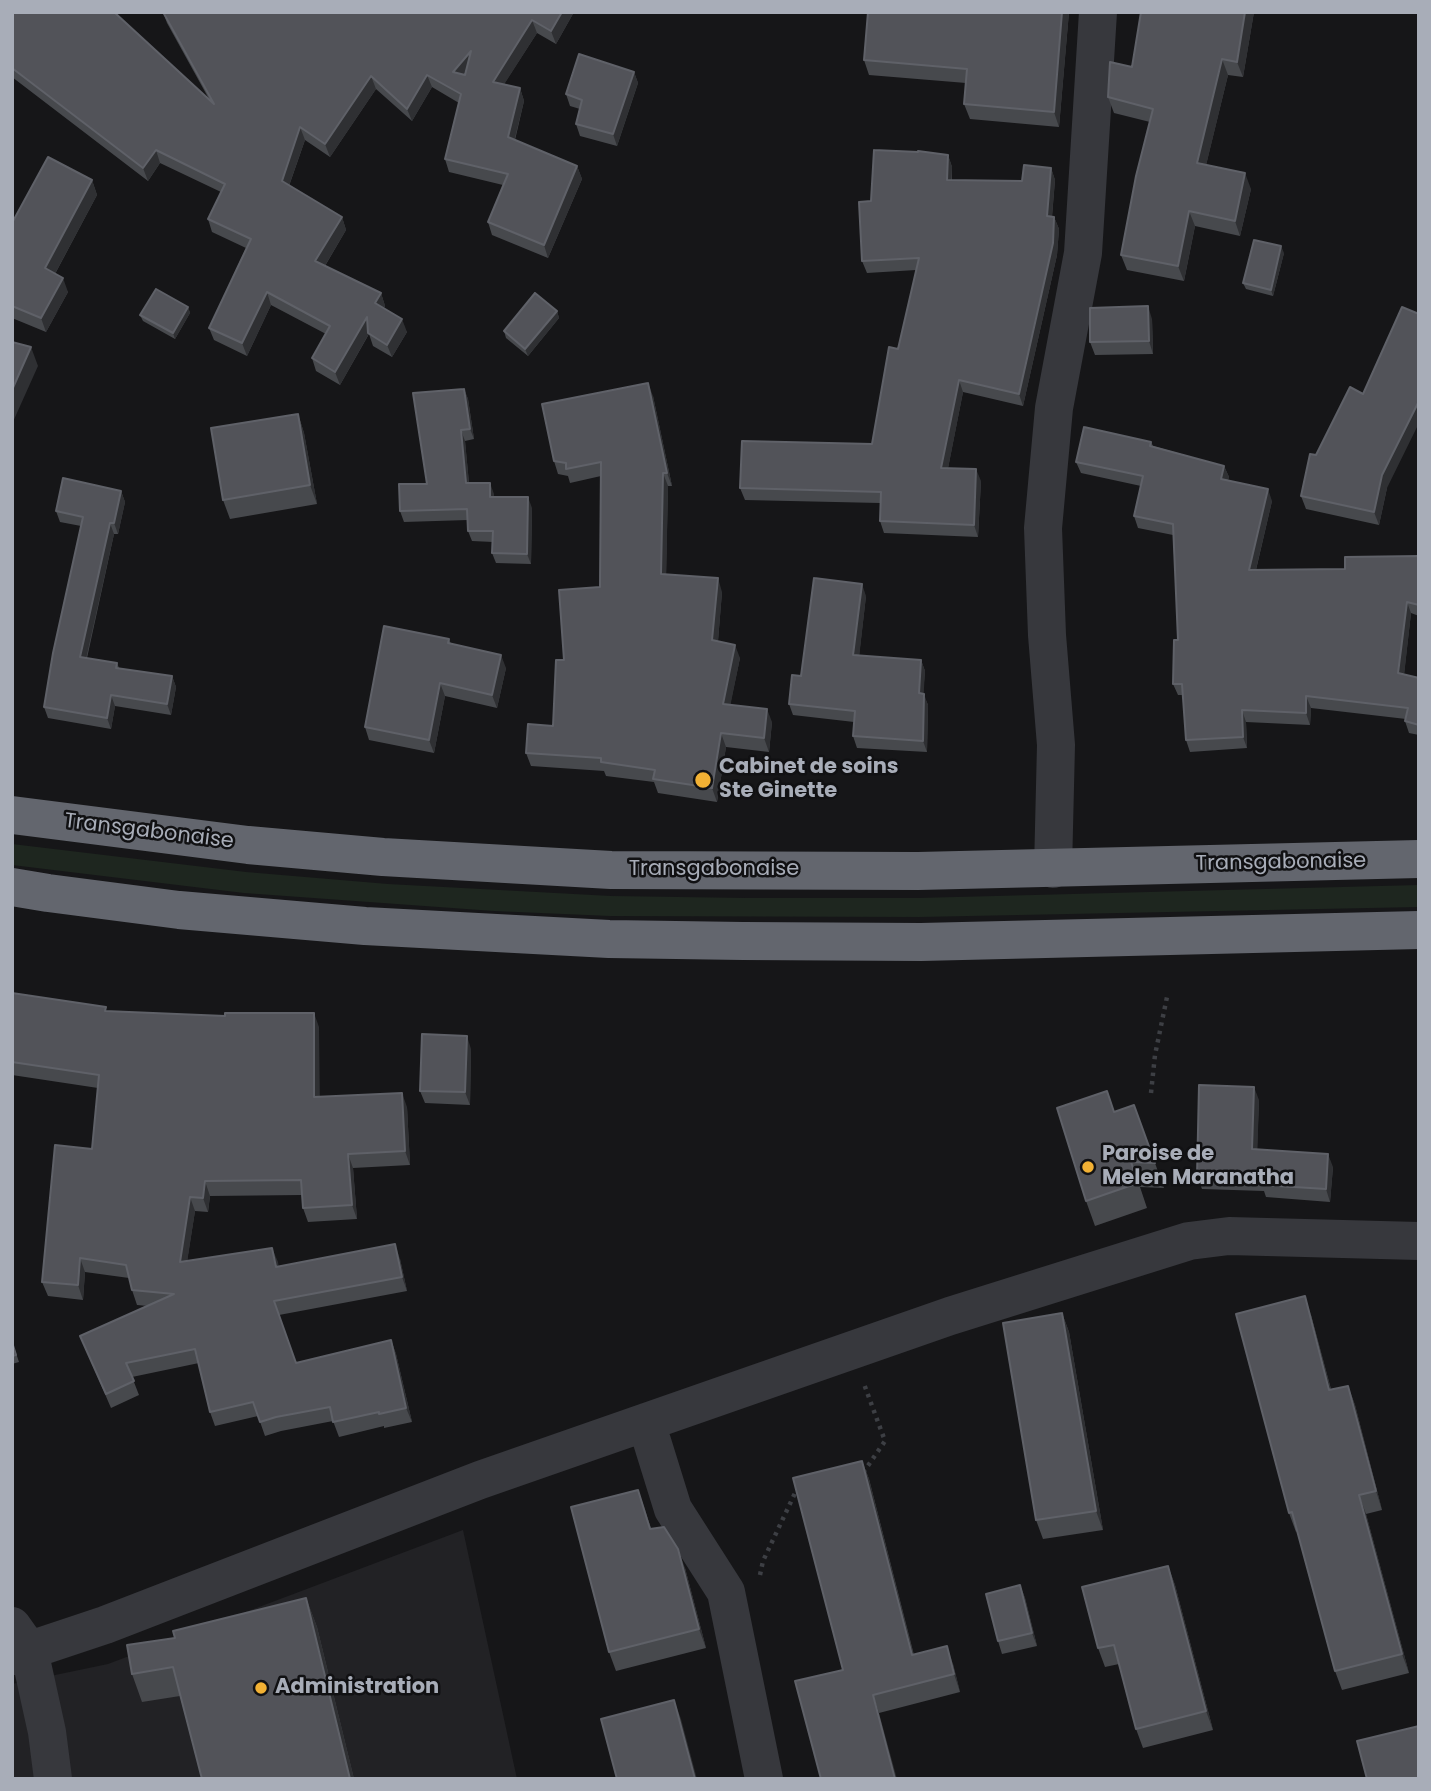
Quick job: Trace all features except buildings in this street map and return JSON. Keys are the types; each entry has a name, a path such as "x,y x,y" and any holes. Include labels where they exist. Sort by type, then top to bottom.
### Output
{"highway":[{"name":"Transgabonaise","path":"12,815 248,845 500,865 611,870 919,872 1419,859"},
{"path":"12,887 179,910 365,926 609,939 921,942 1419,930"}],"street":[{"path":"1053,869 1056,745 1047,635 1043,528 1054,408 1083,253 1098,12"},
{"path":"53,1779 47,1732 18,1644 105,1625 480,1480 950,1316 1189,1241 1229,1236 1419,1241"},
{"path":"646,1422 673,1509 726,1592 764,1779"}],"path":[{"path":"1151,1093 1155,1055 1167,997"},
{"path":"851,1350 885,1441 865,1470 853,1473"},
{"path":"760,1575 763,1561 796,1491 807,1488"}],"shaded area":[{"path":"12,844 246,872 388,884 611,896 918,898 1419,885 1419,907 919,917 610,916 494,911 244,893 12,865"},
{"path":"463,1530 517,1779 12,1779 12,1684 108,1664"}],"place":[{"name":"Cabinet de soins Ste Ginette","path":"703,780"},
{"name":"Paroise de Melen Maranatha","path":"1088,1167"},
{"name":"Administration","path":"261,1688"}]}
